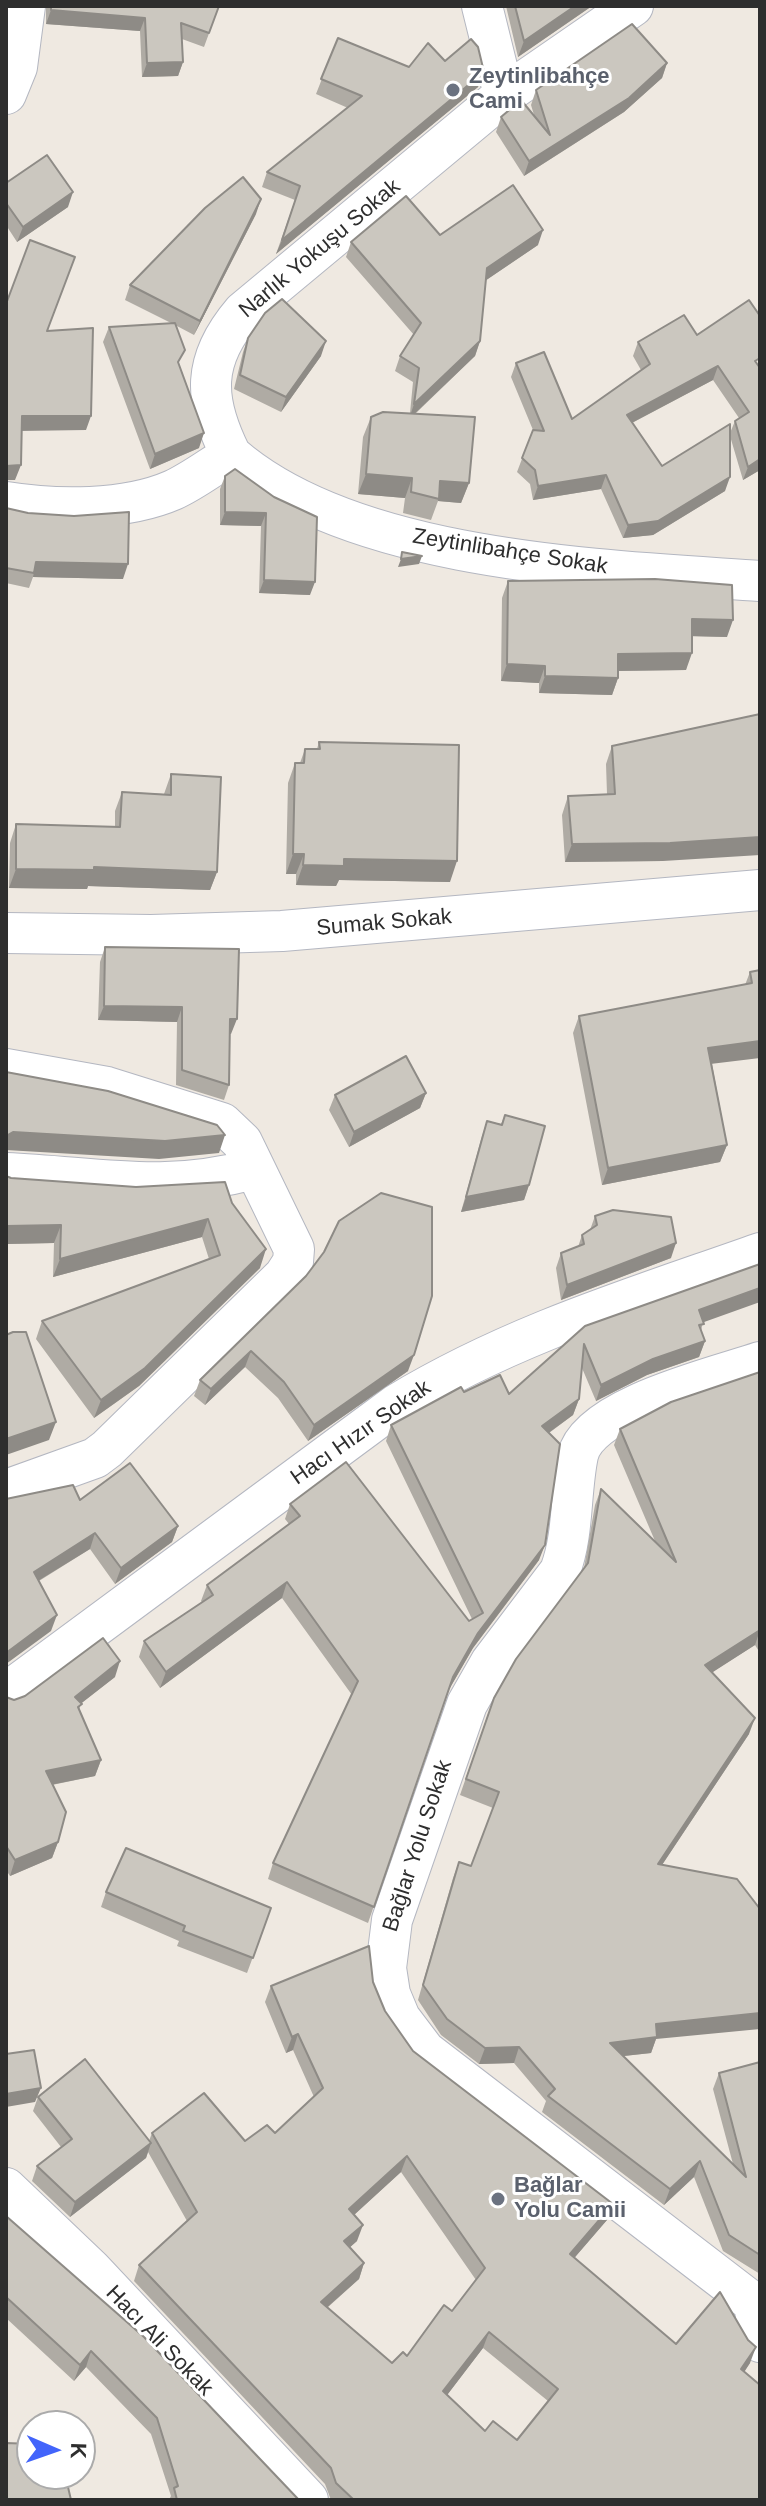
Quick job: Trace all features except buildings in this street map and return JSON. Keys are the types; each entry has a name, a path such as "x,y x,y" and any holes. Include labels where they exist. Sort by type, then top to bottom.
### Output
{"street":[{"path":"6,94 17,67 25,6"},
{"path":"482,6 504,95"},
{"name":"Narlık Yokuşu Sokak","path":"231,455 213,418 212,364 223,335 243,312 504,95 633,6"},
{"path":"6,502 96,504 153,497 174,490 231,455"},
{"name":"Zeytinlibahçe Sokak","path":"231,455 254,475 309,504 416,539 582,566 760,581"},
{"name":"Sumak Sokak","path":"6,933 151,935 282,931 760,890"},
{"path":"6,1069 107,1087 222,1123 242,1142 294,1249 293,1262 284,1276 95,1458 6,1490"},
{"path":"6,1173 150,1185 186,1184 254,1169"},
{"name":"Hacı Hızır Sokak","path":"6,1693 384,1413 435,1381 523,1337 760,1253"},
{"name":"Bağlar Yolu Sokak","path":"758,2318 425,2051 400,2018 390,1994 386,1968 392,1920 467,1704 491,1662 560,1571 567,1555 575,1469 587,1434 617,1412 760,1362"},
{"name":"Hacı Ali Sokak","path":"6,2188 91,2269 308,2500"}],"place":[{"name":"Zeytinlibahçe Cami","path":"453,90"},
{"name":"Bağlar Yolu Camii","path":"498,2199"}]}
